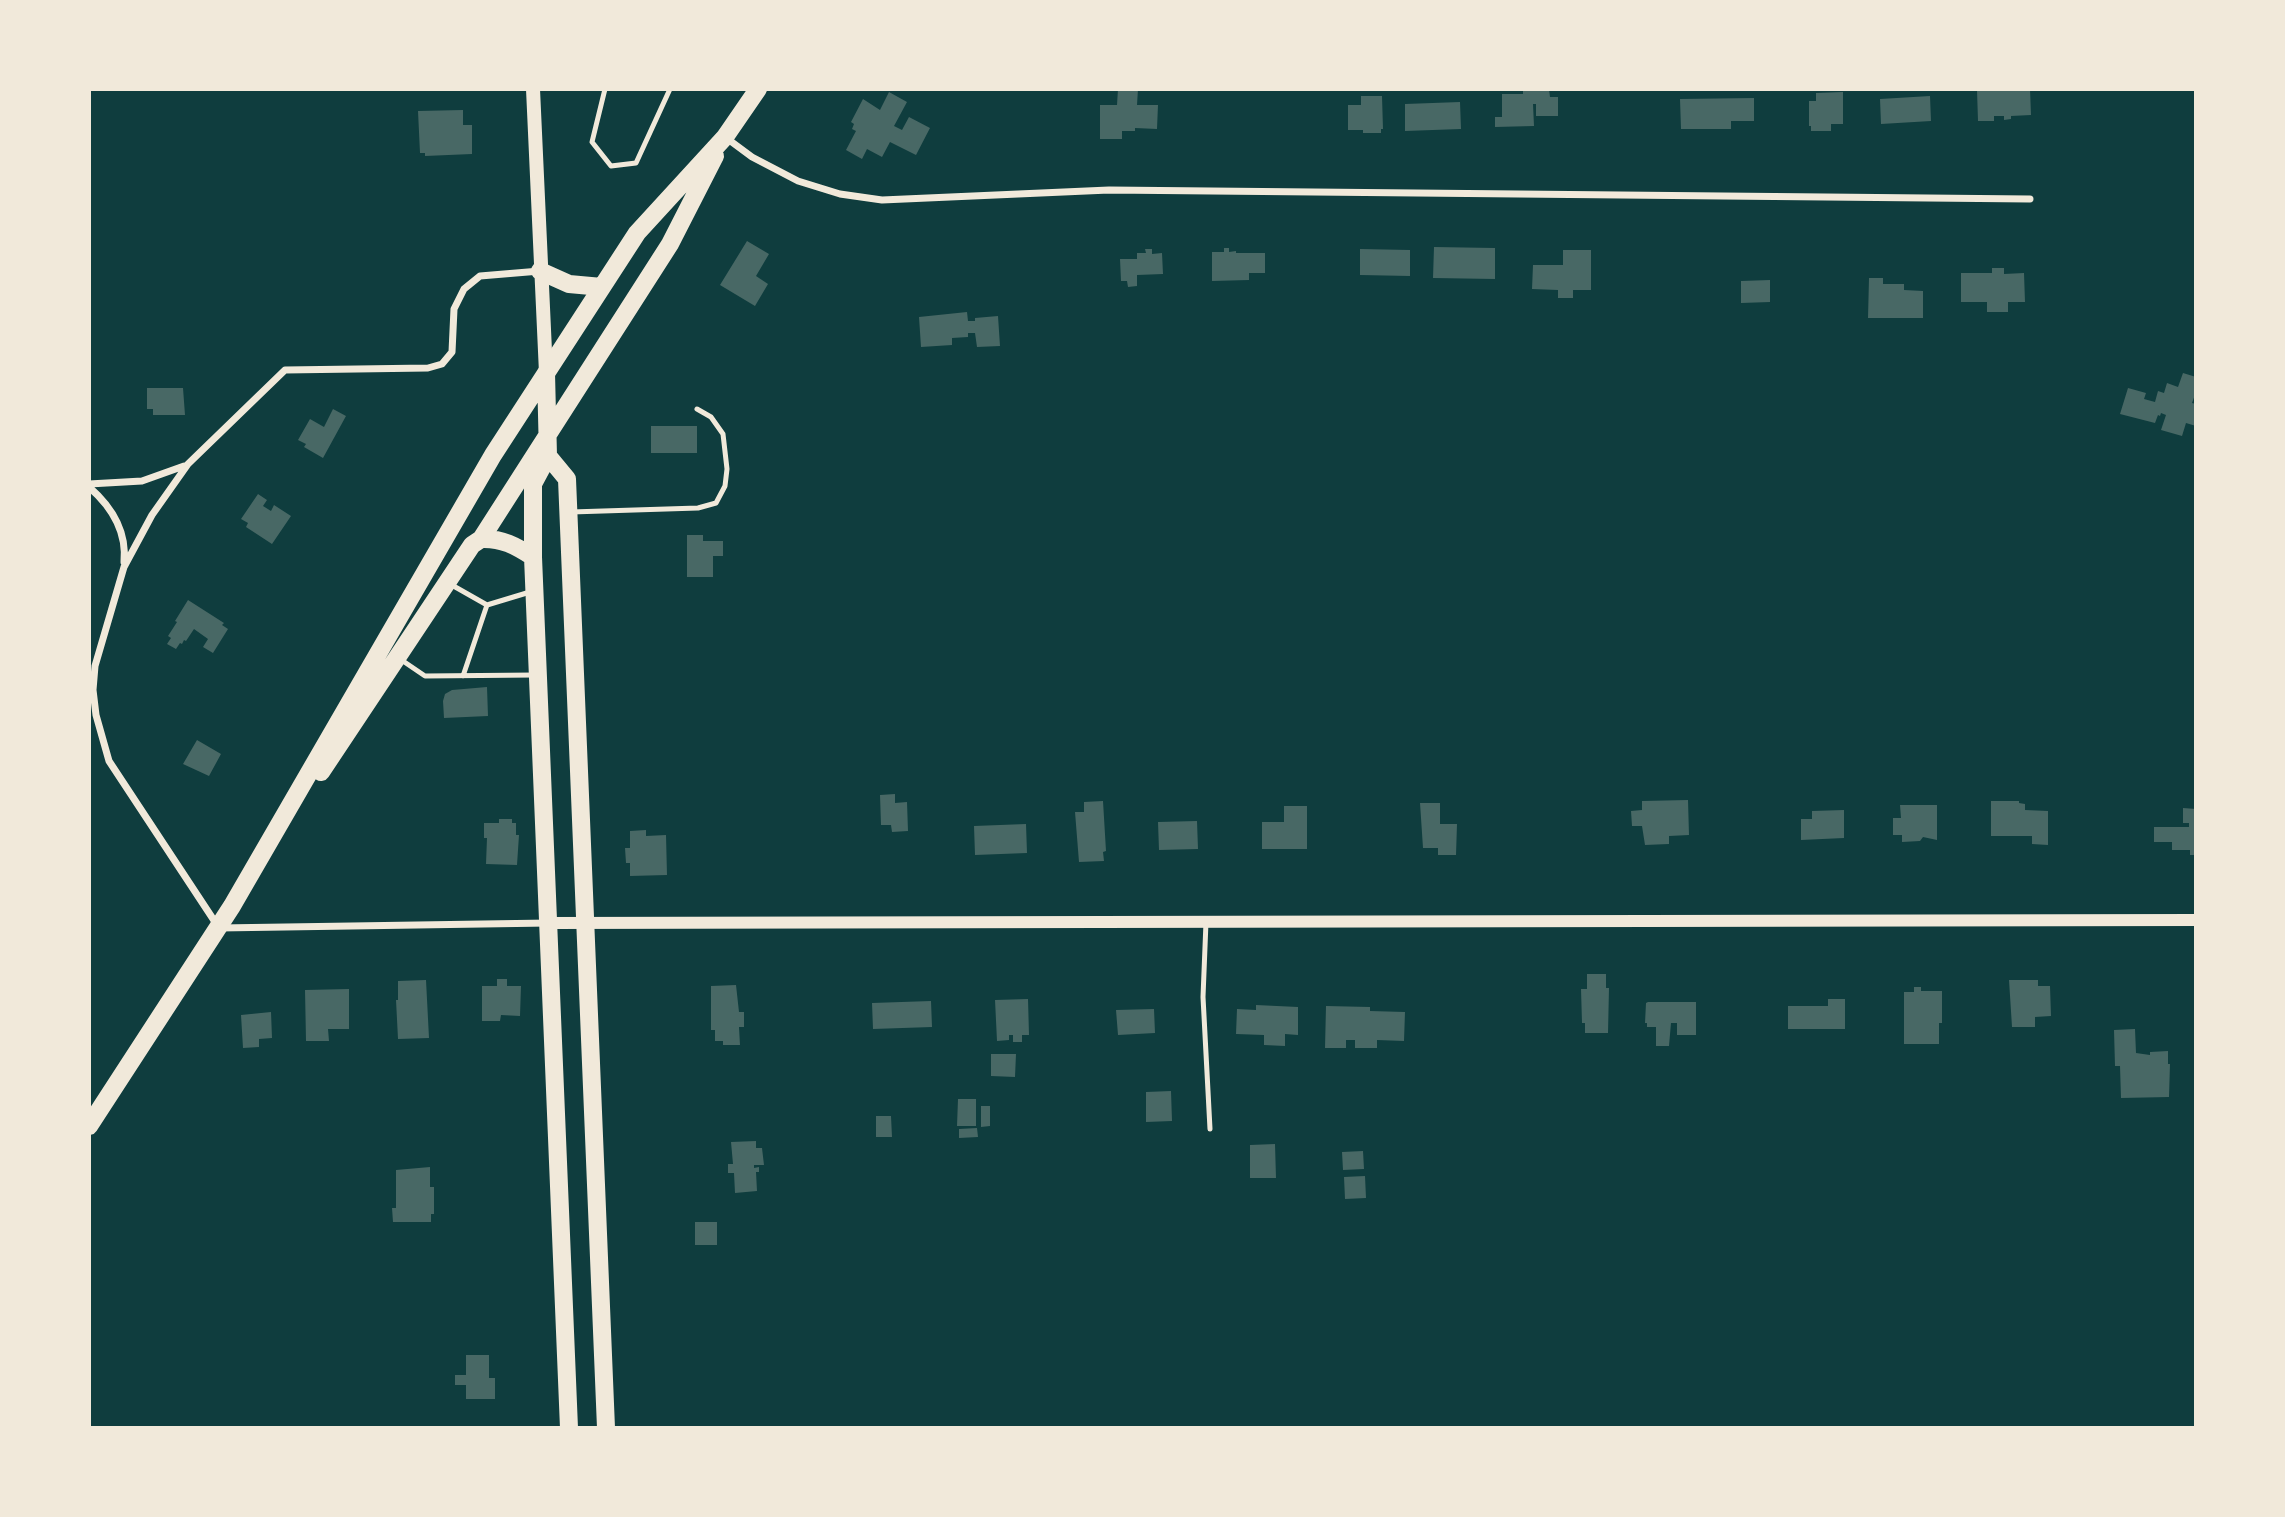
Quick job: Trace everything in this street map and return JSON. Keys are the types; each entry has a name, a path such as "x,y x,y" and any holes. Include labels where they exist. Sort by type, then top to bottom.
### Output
{"main road":[{"path":"533,89 548,456 533,484 533,557 569,1428"},
{"path":"232,906 472,545 481,538 670,244 725,137 758,89"},
{"path":"89,1126 219,928 455,517 546,373 638,233 725,137"},
{"path":"540,271 569,284 602,287"},
{"path":"548,456 567,479 606,1428"},
{"path":"481,538 513,544 533,557"}],"street":[{"path":"725,137 752,157 799,181 840,194 882,200 1109,190 2030,199"},
{"path":"540,271 480,276 464,289 454,309 452,352 447,361 438,367 285,370 188,464 152,515 124,567 95,666 93,690 96,715 109,761 219,928 549,923 2196,920"},
{"path":"89,486 142,481 188,464"},
{"path":"89,486 110,508 119,524 125,551 124,567"}],"lane":[{"path":"604,89 592,142 611,166 636,163 670,89"},
{"path":"568,512 698,508 716,503 725,486 727,469 723,434 711,417 698,409"},
{"path":"448,582 487,606 535,591"},
{"path":"463,676 487,606"},
{"path":"398,657 425,676 538,675"},
{"path":"1206,922 1203,997 1210,1129"}],"building":[{"path":"1118,89 1138,89 1137,105 1158,105 1157,129 1135,128 1135,131 1122,131 1122,139 1100,139 1100,105 1117,105"},
{"path":"1523,89 1549,89 1550,97 1558,97 1558,116 1536,116 1536,104 1533,104 1534,126 1495,127 1495,117 1502,117 1502,94 1523,94"},
{"path":"2030,89 2031,115 2011,116 2011,119 2004,120 2004,116 1994,116 1994,121 1978,121 1977,90"},
{"path":"889,92 907,102 894,126 902,130 909,117 930,128 916,155 890,142 882,157 867,149 862,159 846,150 856,131 852,129 854,124 851,122 863,99 880,110"},
{"path":"1843,92 1843,124 1831,124 1831,131 1811,131 1809,101 1816,101 1816,93"},
{"path":"1361,96 1382,96 1381,133 1348,130 1348,105 1361,105"},
{"path":"1930,96 1931,121 1881,124 1880,99"},
{"path":"1754,98 1754,121 1731,121 1731,129 1681,129 1680,99"},
{"path":"1460,102 1461,129 1405,131 1405,104"},
{"path":"463,110 463,125 472,125 472,154 425,156 425,153 420,153 418,111"},
{"path":"747,241 769,254 756,276 768,284 755,306 720,285"},
{"path":"1434,247 1495,248 1495,279 1433,278"},
{"path":"1224,248 1236,253 1265,253 1265,273 1249,273 1249,280 1212,281 1212,252 1224,252"},
{"path":"1145,249 1152,249 1152,254 1162,253 1163,274 1137,275 1137,286 1128,287 1127,281 1121,281 1120,259 1137,259 1137,253 1146,253"},
{"path":"1360,249 1410,250 1410,276 1360,275"},
{"path":"1563,250 1591,250 1591,290 1573,290 1573,298 1558,298 1558,290 1532,289 1533,265 1563,265"},
{"path":"1992,268 2004,268 2004,274 2024,273 2025,302 2008,302 2008,312 1987,312 1987,302 1961,302 1961,273 1992,273"},
{"path":"1869,278 1883,278 1883,284 1904,284 1904,290 1923,291 1923,318 1868,318"},
{"path":"1770,280 1770,302 1741,303 1741,281"},
{"path":"967,312 968,321 998,316 1000,346 977,347 975,333 968,333 968,337 952,338 952,345 921,347 919,317"},
{"path":"2183,373 2196,377 2196,392 2192,403 2196,404 2196,426 2186,423 2182,436 2161,430 2166,415 2161,413 2155,423 2120,414 2128,388 2146,393 2144,399 2155,402 2158,391 2164,393 2167,383 2178,387"},
{"path":"147,388 183,388 185,415 153,415 153,409 147,409"},
{"path":"333,409 346,416 323,458 304,447 306,444 298,440 310,419 324,427"},
{"path":"651,426 697,426 697,453 651,453"},
{"path":"258,494 267,500 263,506 271,511 274,505 291,516 272,544 246,527 248,523 241,519"},
{"path":"687,535 703,535 703,541 723,541 723,556 713,556 713,577 687,577"},
{"path":"188,600 224,623 222,625 228,629 213,653 203,647 208,639 194,629 176,649 167,644 171,638 168,636 177,622 175,621"},
{"path":"487,687 488,716 444,718 445,694 452,690"},
{"path":"197,740 221,754 209,776 183,764"},
{"path":"895,794 895,803 907,802 908,831 892,832 891,825 881,825 880,795"},
{"path":"1688,800 1689,835 1669,836 1669,844 1645,845 1642,826 1632,826 1631,811 1642,810 1642,801"},
{"path":"1103,801 1106,851 1103,852 1104,861 1079,862 1075,812 1084,812 1084,802"},
{"path":"1991,801 2019,801 2025,804 2025,810 2048,811 2048,845 2032,844 2032,836 1991,836"},
{"path":"1420,803 1440,803 1440,824 1457,824 1456,855 1438,855 1438,848 1423,848"},
{"path":"1900,805 1937,805 1937,840 1923,837 1920,841 1902,842 1902,835 1893,835 1893,818 1901,818"},
{"path":"1284,806 1307,806 1307,849 1262,849 1262,822 1284,822"},
{"path":"2183,808 2196,809 2196,855 2190,855 2190,850 2172,850 2172,842 2154,842 2154,827 2189,827 2189,823 2183,823"},
{"path":"1844,810 1844,838 1801,840 1801,819 1812,819 1812,811"},
{"path":"499,819 512,819 512,823 516,823 516,835 519,835 517,865 486,864 487,838 484,838 484,823 499,823"},
{"path":"1197,821 1198,849 1159,850 1158,822"},
{"path":"1026,824 1027,853 975,855 974,826"},
{"path":"646,830 646,836 666,835 667,875 630,876 630,863 626,863 625,848 630,848 630,831"},
{"path":"1587,974 1606,974 1606,988 1609,988 1608,1033 1585,1033 1581,989 1587,989"},
{"path":"497,979 507,979 507,986 521,986 520,1016 501,1015 500,1021 482,1021 482,986 497,986"},
{"path":"426,980 429,1038 398,1039 398,981"},
{"path":"2009,980 2038,980 2038,986 2050,986 2051,1016 2035,1017 2035,1027 2012,1027"},
{"path":"736,985 739,1012 744,1012 744,1027 739,1027 740,1045 723,1045 723,1041 715,1041 715,1030 711,1030 711,986"},
{"path":"1914,987 1921,987 1921,991 1942,991 1939,1044 1904,1044 1904,992 1914,992"},
{"path":"349,989 349,1029 328,1029 329,1041 306,1041 305,990"},
{"path":"1028,999 1029,1035 1022,1035 1022,1042 1013,1042 1013,1035 1009,1035 1009,1040 997,1041 995,1000"},
{"path":"1828,999 1845,999 1845,1029 1788,1029 1788,1006 1828,1006"},
{"path":"931,1001 932,1027 873,1029 872,1003"},
{"path":"1648,1002 1696,1002 1696,1035 1677,1035 1677,1023 1671,1023 1669,1046 1656,1046 1656,1027 1647,1027 1645,1023"},
{"path":"1256,1005 1298,1007 1298,1035 1285,1034 1285,1046 1264,1045 1264,1035 1236,1034 1237,1009 1256,1010"},
{"path":"1326,1006 1370,1007 1370,1011 1405,1012 1404,1041 1377,1040 1377,1048 1355,1048 1355,1040 1346,1040 1346,1048 1325,1048"},
{"path":"1154,1009 1155,1033 1118,1035 1116,1010"},
{"path":"271,1012 272,1038 259,1039 259,1047 243,1048 241,1015"},
{"path":"2135,1029 2136,1053 2150,1055 2150,1052 2168,1051 2169,1097 2121,1098 2120,1066 2115,1066 2114,1030"},
{"path":"991,1054 1016,1054 1015,1077 991,1076"},
{"path":"1171,1091 1172,1121 1146,1122 1146,1092"},
{"path":"958,1099 976,1099 976,1126 957,1126"},
{"path":"981,1106 990,1106 990,1126 981,1127"},
{"path":"876,1116 891,1116 892,1137 876,1137"},
{"path":"977,1128 978,1137 959,1138 959,1129"},
{"path":"756,1141 756,1148 762,1148 764,1165 754,1165 754,1168 759,1167 759,1172 756,1172 757,1191 735,1193 734,1173 728,1173 728,1164 733,1164 731,1142"},
{"path":"1275,1144 1276,1178 1250,1178 1250,1145"},
{"path":"1363,1151 1364,1169 1343,1170 1342,1152"},
{"path":"430,1167 430,1187 434,1187 434,1214 431,1214 431,1222 393,1222 392,1208 396,1208 396,1170"},
{"path":"1365,1176 1366,1198 1345,1199 1344,1177"},
{"path":"695,1222 717,1222 717,1245 695,1245"},
{"path":"466,1355 489,1355 489,1378 495,1378 495,1399 466,1399 466,1385 455,1385 455,1375 466,1375"}]}
